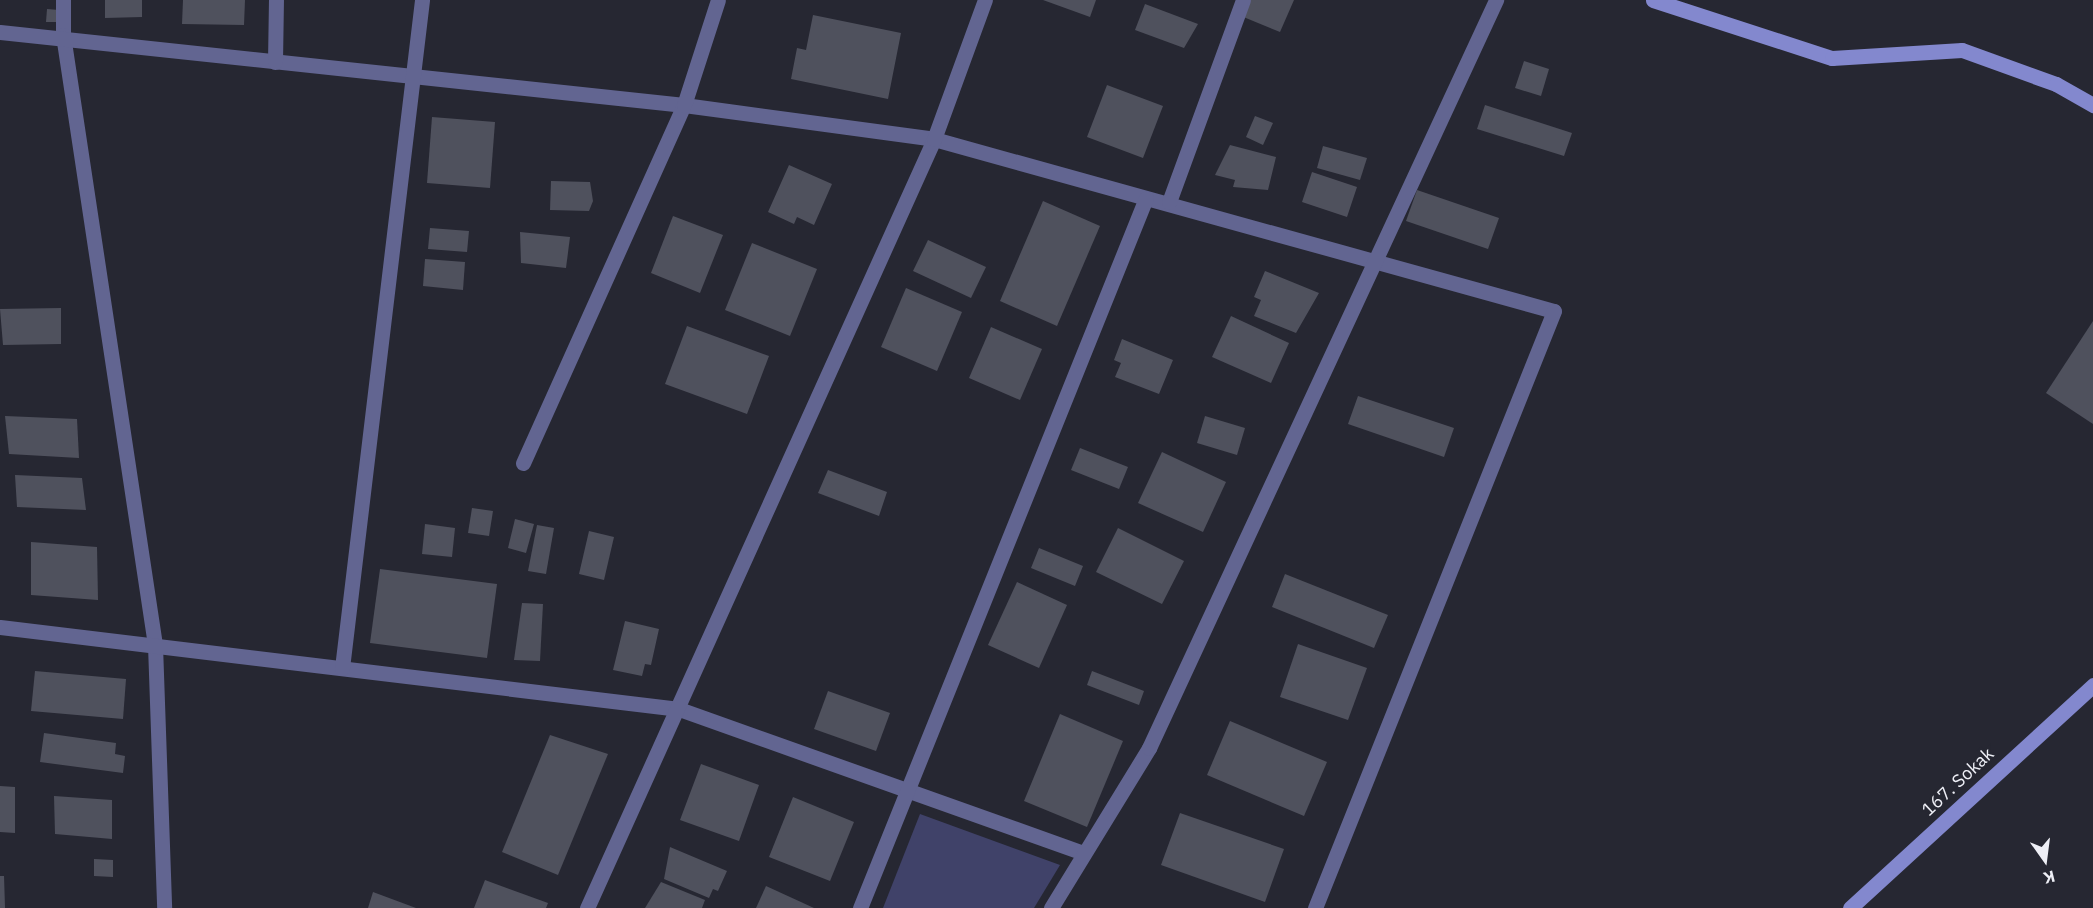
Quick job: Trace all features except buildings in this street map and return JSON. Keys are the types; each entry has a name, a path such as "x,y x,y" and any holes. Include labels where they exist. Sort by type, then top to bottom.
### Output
{"street":[{"path":"63,0 63,35 155,645 164,908"},
{"path":"275,62 276,0"},
{"path":"342,668 415,74 422,0"},
{"path":"523,463 684,105 718,0"},
{"path":"587,908 679,709 934,139 985,0"},
{"path":"1169,202 1243,0"},
{"path":"1051,908 1149,748 1378,265 1496,0"},
{"path":"1653,0 1832,58 1962,50 2056,84 2093,105"},
{"path":"0,32 63,35 275,62 415,74 684,105 934,139 1146,198 1169,202 1378,265 1554,311 1315,908"},
{"path":"860,908 1146,198"},
{"path":"0,627 679,709 1084,853"},
{"name":"167. Sokak","path":"1850,908 2093,685"}],"shaded area":[{"path":"920,814 1060,865 1034,908 883,908"}]}
